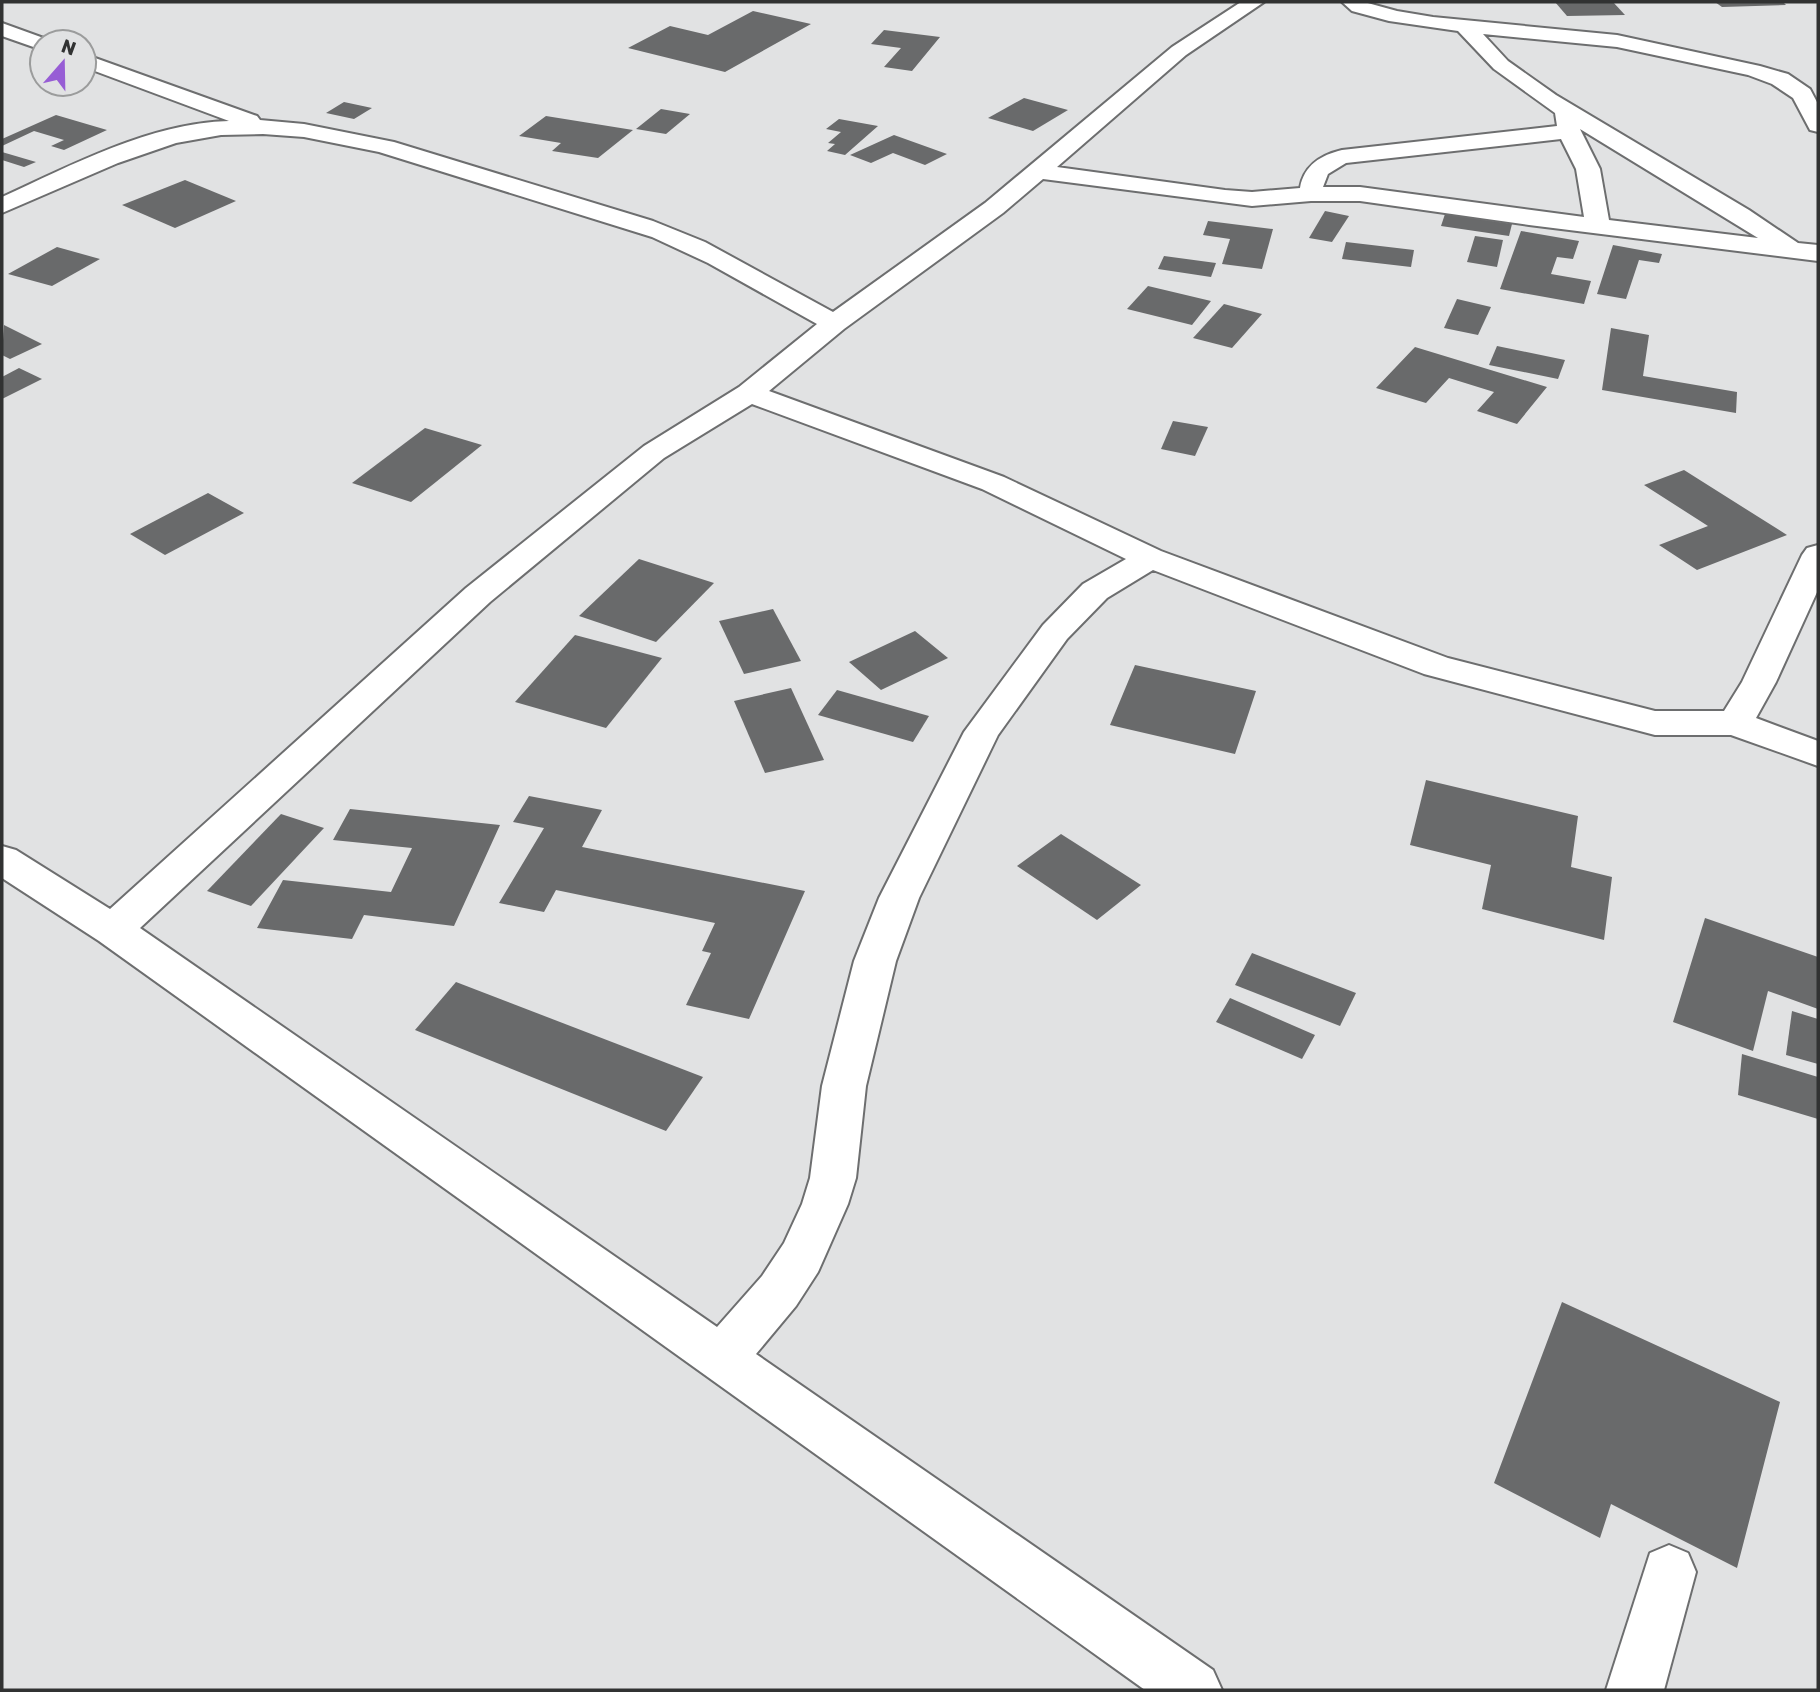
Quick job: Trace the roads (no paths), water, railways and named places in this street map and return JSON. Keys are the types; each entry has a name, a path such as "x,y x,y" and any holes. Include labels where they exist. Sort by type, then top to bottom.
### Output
{"street":[{"path":"113,930 478,596 654,452 749,393 835,323 994,208 1179,51 1254,2"},
{"path":"1352,2 1359,7 1396,17 1618,41 1753,70 1780,79 1802,94 1818,125"},
{"path":"1417,2 1461,26 1567,120 1740,215 1793,250"},
{"path":"2,29 28,39"},
{"path":"98,65 263,126"},
{"path":"1311,194 1315,173 1326,162 1342,157 1567,120"},
{"path":"1567,120 1588,169 1598,226"},
{"path":"2,206 102,163 190,132 263,126 321,134 400,150 674,237 730,264 835,323"},
{"path":"1038,171 1252,199 1311,194 1360,194 1818,253"},
{"path":"749,393 993,483 1150,558 1436,666 1656,723 1735,723 1818,754"},
{"path":"1735,723 1759,682 1818,555"},
{"path":"722,1359 779,1291 801,1257 825,1204 833,1178 844,1086 875,961 899,898 982,732 1055,632 1096,591 1150,558"},
{"path":"2,860 113,930 1193,1690"},
{"path":"1635,1690 1669,1572"}]}
